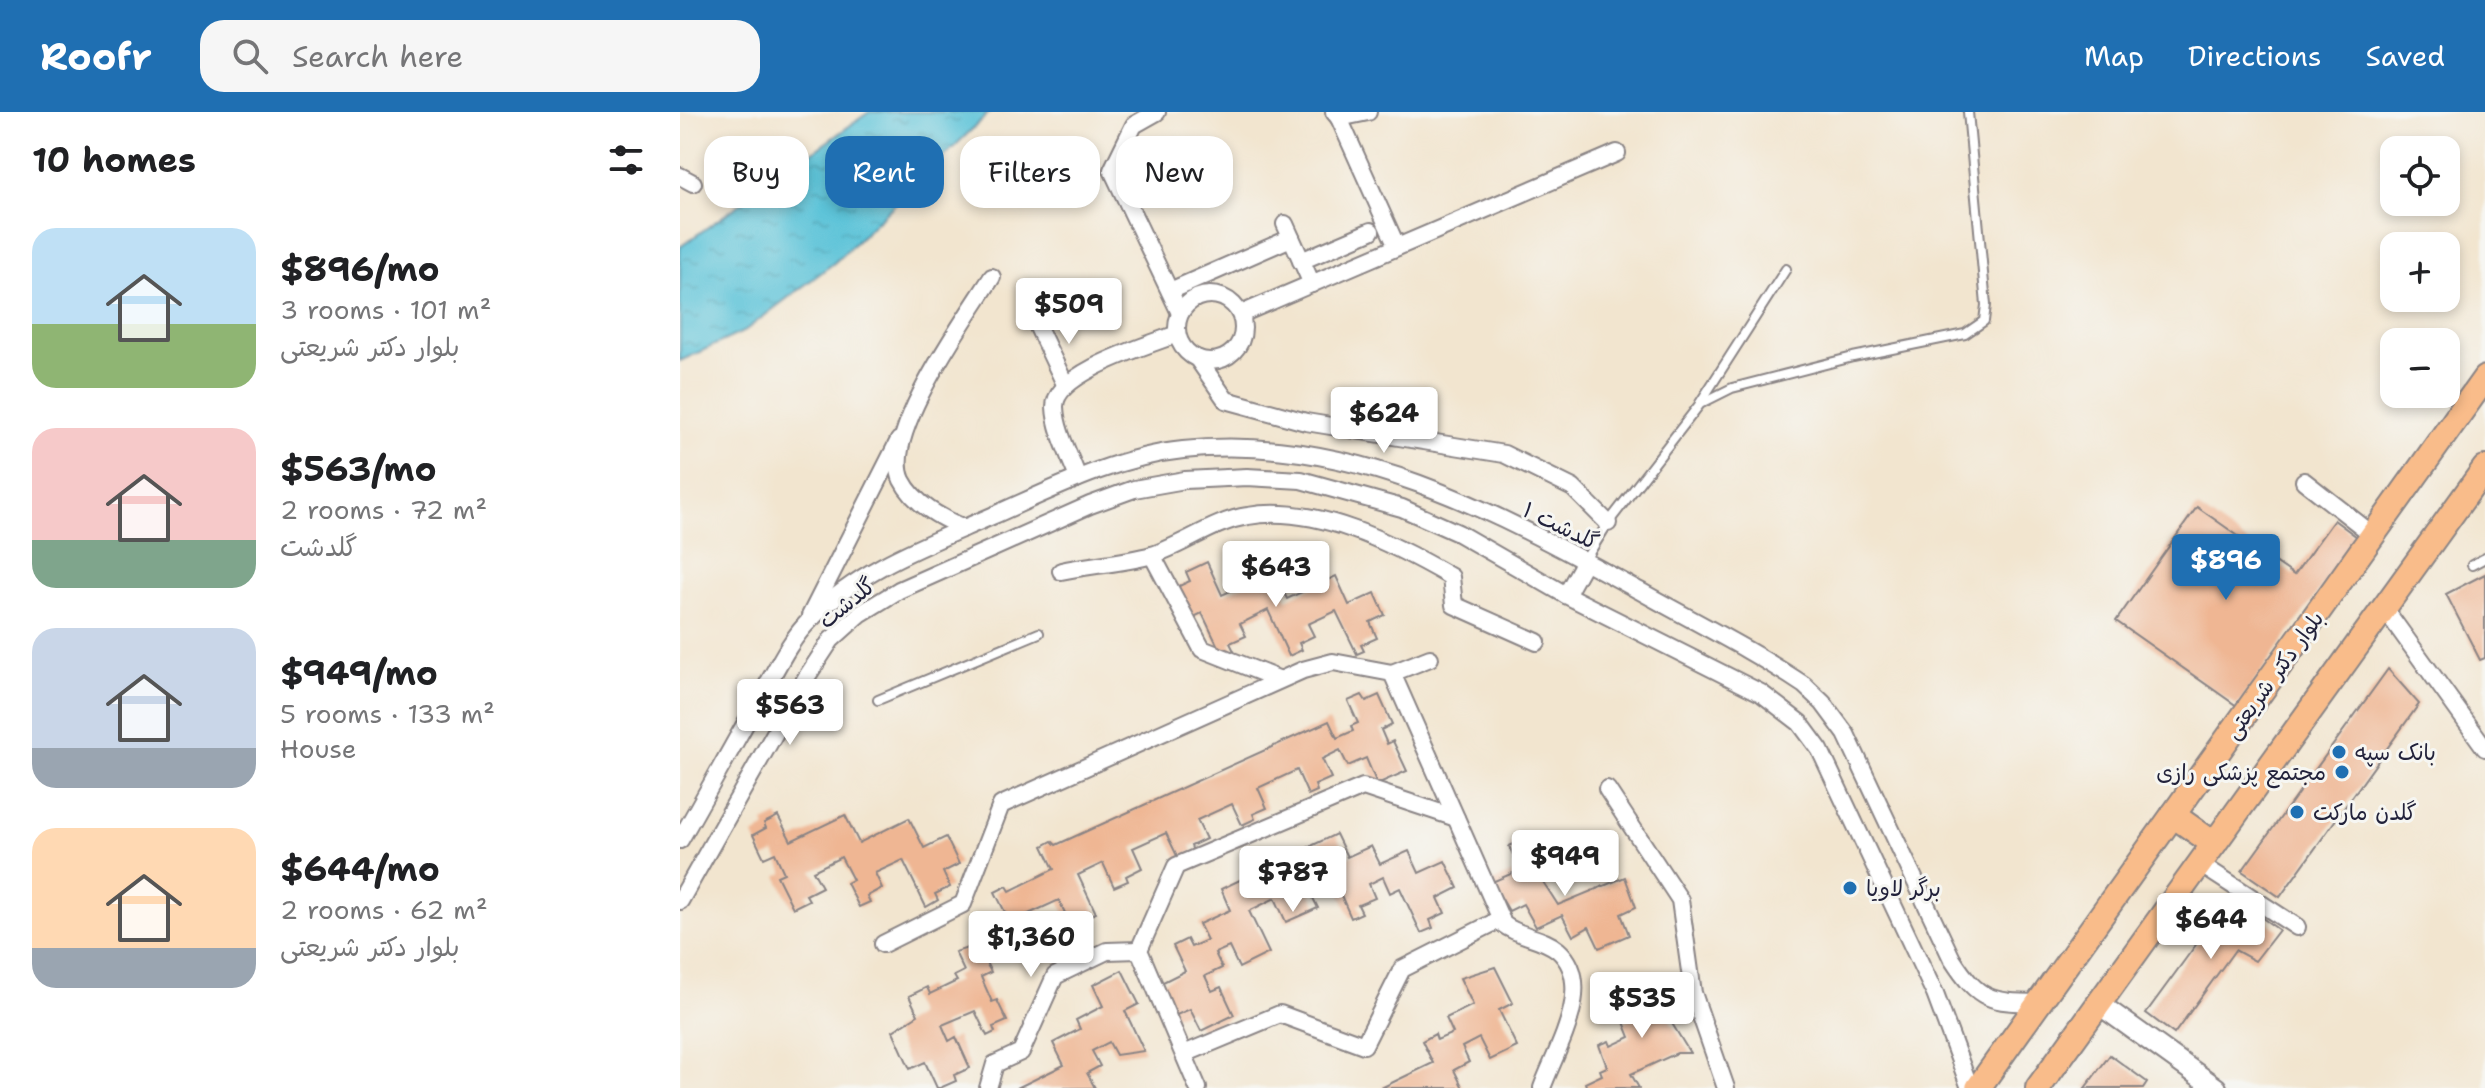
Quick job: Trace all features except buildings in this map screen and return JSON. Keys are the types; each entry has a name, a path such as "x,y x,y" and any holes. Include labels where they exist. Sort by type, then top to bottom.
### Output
{"main road":[{"name":"بلوار دکتر شریعتی","path":"1978,1088 2485,378"},
{"path":"2038,1088 2485,468"},
{"path":"2173,815 2207,854"}],"street":[{"path":"1157,112 1134,125 1112,170 1180,313 1177,334 1226,400 1306,422 1504,454 1573,488 1608,523"},
{"path":"1368,112 1337,115 1397,247"},
{"path":"1241,314 1617,153"},
{"path":"1170,291 1288,231 1312,284"},
{"path":"1301,261 1371,231"},
{"path":"808,621 831,570 902,435 913,405 992,277"},
{"path":"1180,313 1195,298 1216,295 1226,299 1241,314 1242,337 1237,347 1218,360 1197,358"},
{"path":"1037,325 1065,384"},
{"path":"1078,478 1054,404 1065,384 1077,375 1177,334"},
{"path":"902,435 901,479 920,502 939,517 964,528"},
{"name":"گلدشت ۱","path":"885,564 1078,478 1126,460 1181,450 1248,447 1306,450 1413,480 1585,561 1777,667 1823,703 1846,734 1952,959 1972,989 2002,1003 2039,1003"},
{"name":"گلدشت","path":"680,901 806,678 831,640 860,614 899,590 1090,505 1134,489 1185,480 1247,477 1301,480 1402,508 1458,533 1566,595"},
{"path":"2304,481 2373,535"},
{"path":"1061,571 1152,555 1248,516 1294,515 1361,533 1433,567 1451,577 1454,605 1537,642"},
{"path":"1152,555 1202,649 1278,679"},
{"path":"1585,561 1566,595 1761,693 1785,709 1820,750 1935,994 1970,1088"},
{"name":"گلدشت","path":"680,840 780,662 808,621 842,590 885,564"},
{"path":"2384,608 2485,748"},
{"path":"883,944 963,904 1001,805 1278,679 1333,662 1392,673 1430,658"},
{"path":"1392,673 1501,919 1516,935 1556,948 1576,978 1576,995 1542,1088"},
{"path":"1198,1088 1139,950 1176,866 1363,787 1456,818"},
{"path":"1607,789 1680,900 1693,993 1726,1088"},
{"path":"2207,854 2297,927"},
{"path":"1880,878 1907,864"},
{"path":"1184,1054 1280,1014 1364,1045 1402,969 1501,919"},
{"path":"988,1088 995,1064 1021,1052 1055,976 1107,951 1139,950"},
{"path":"2099,1004 2216,1088"}],"lane":[{"path":"1700,404 1732,388 1853,357 1965,334 1984,321 1986,305 1968,112"},
{"path":"1585,561 1608,523 1700,404 1786,269"},
{"path":"2472,565 2485,558"},
{"path":"878,700 1039,633"}],"water":[{"path":"869,112 990,112 965,136 960,136 960,141 944,157 944,136 835,136"},
{"path":"825,143 825,208 891,208 835,262 743,332 680,361 680,247 735,208 809,208 809,155"}],"place":[{"name":"بانک سپه","path":"2339,752"},
{"name":"مجتمع پزشکی رازی","path":"2342,772"},
{"name":"گلدن مارکت","path":"2297,812"},
{"name":"برگر لاویا","path":"1850,888"}]}
